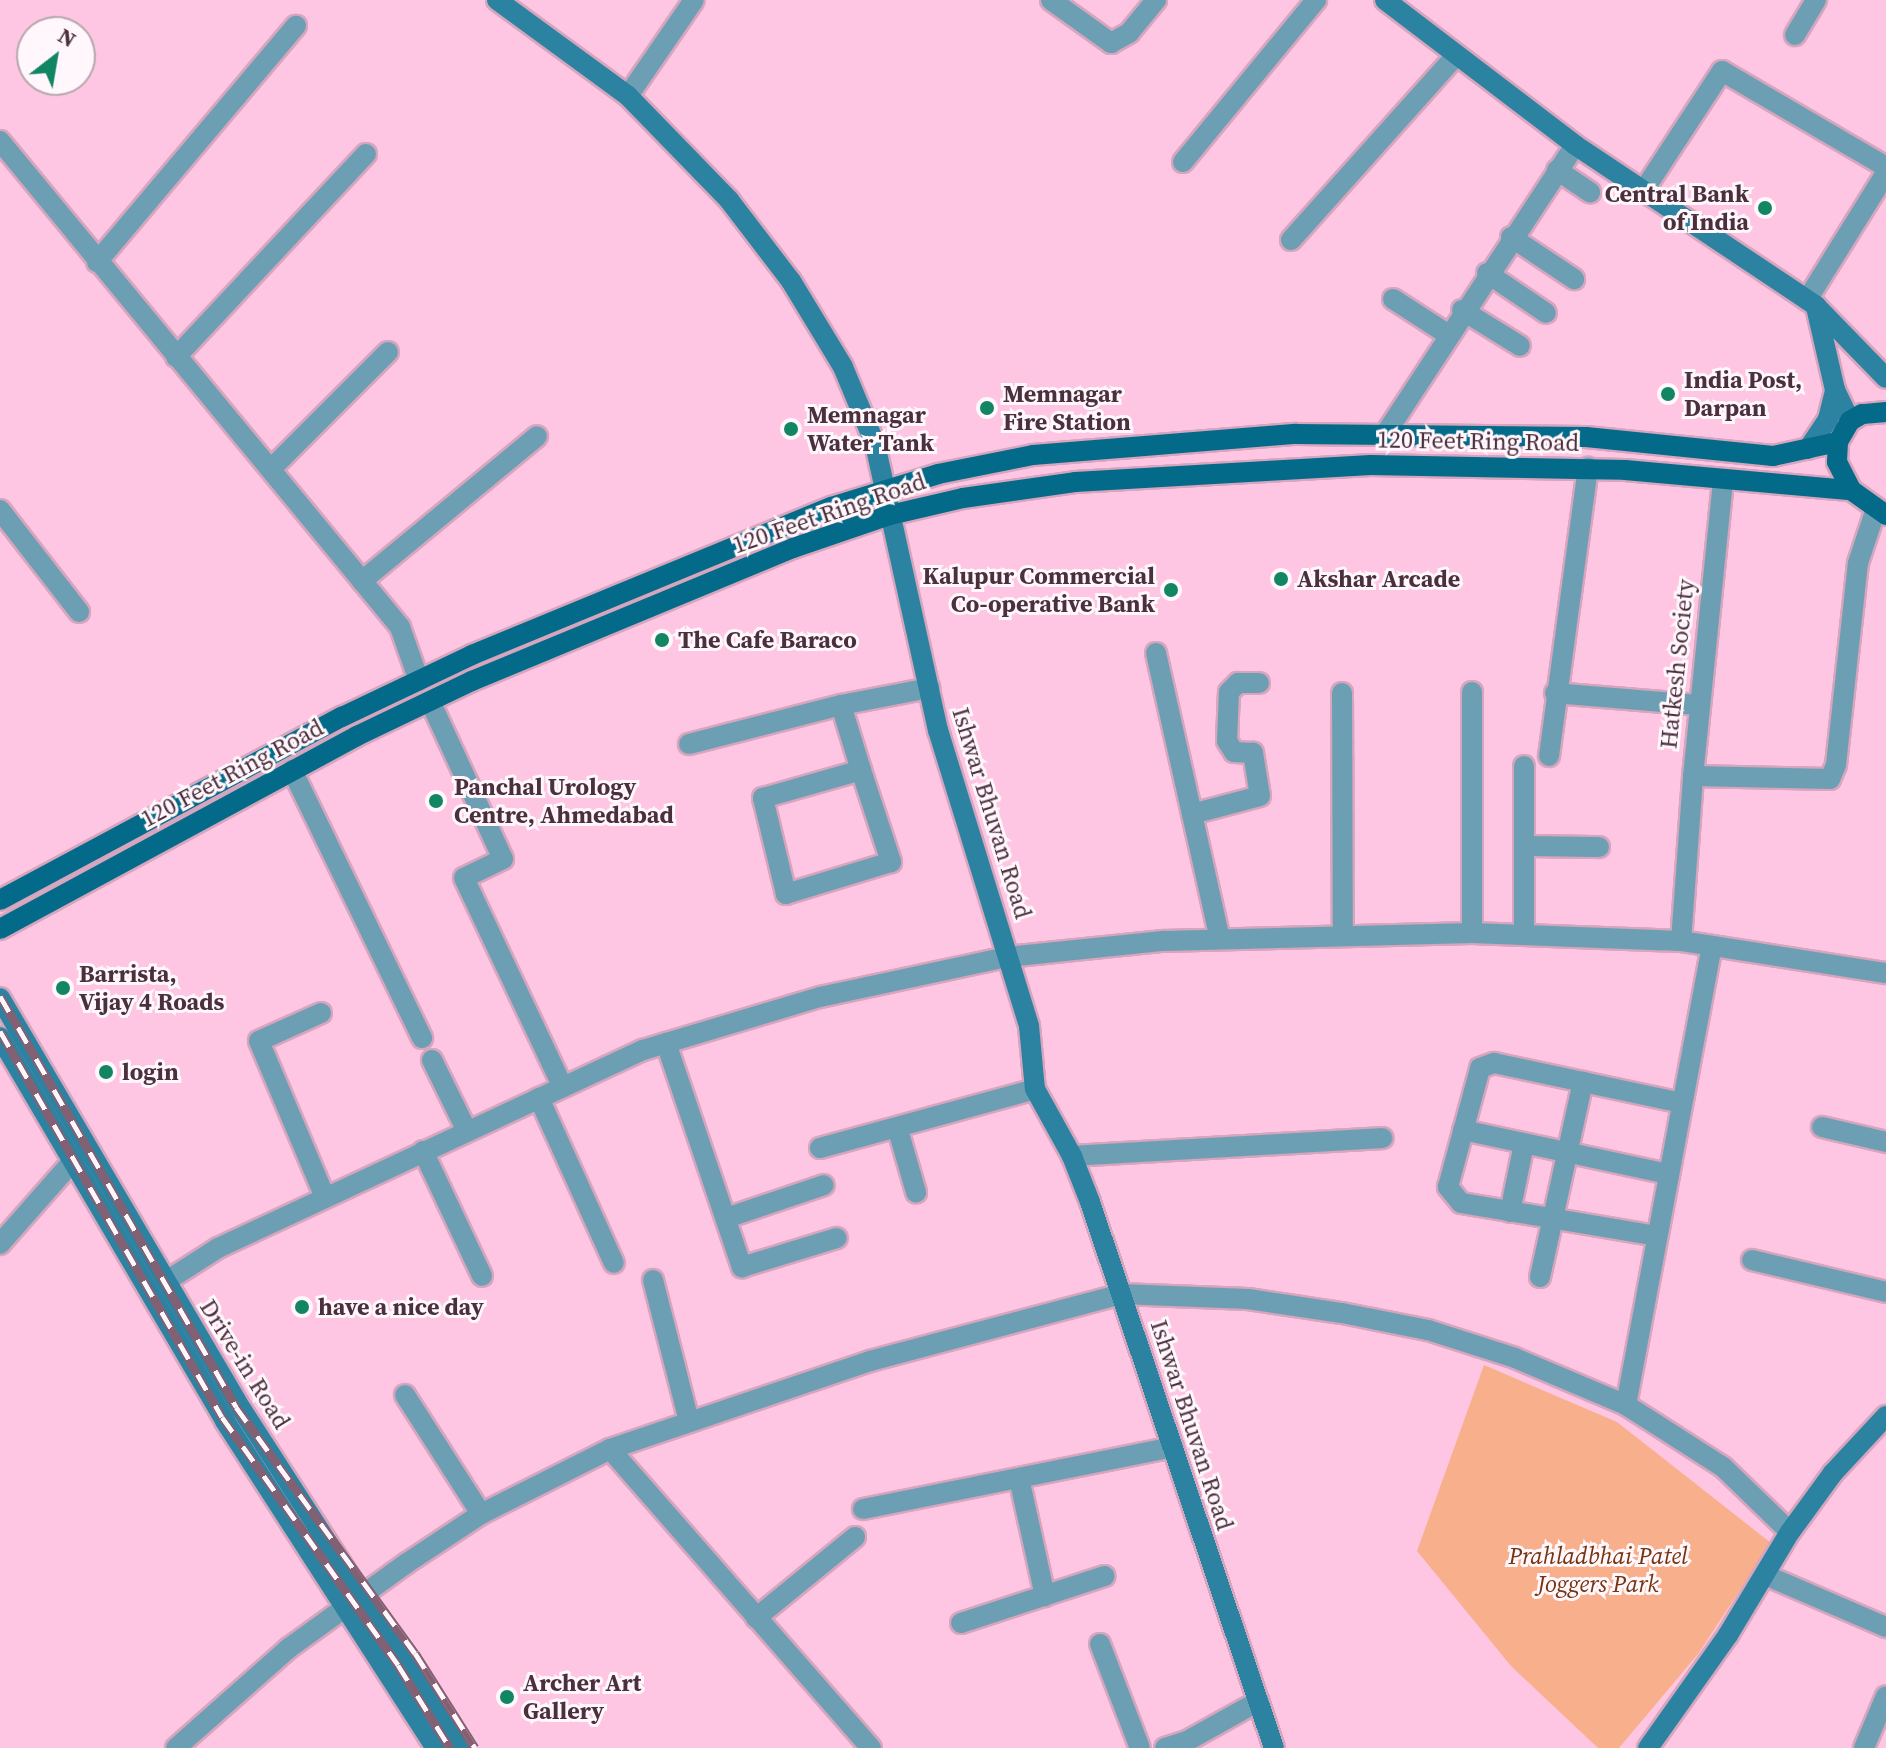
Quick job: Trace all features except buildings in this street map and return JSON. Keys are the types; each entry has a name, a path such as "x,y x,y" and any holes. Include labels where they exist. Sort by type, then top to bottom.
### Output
{"main road":[{"path":"1881,512 1851,490 1837,462 1838,442 1850,421 1883,407"},
{"name":"120 Feet Ring Road","path":"0,900 419,681 626,590 885,489 1033,455 1296,434 1586,437 1773,456 1838,442"},
{"name":"120 Feet Ring Road","path":"0,929 292,770 430,701 793,548 890,515 1075,482 1233,470 1462,464 1588,468 1851,490"}],"street":[{"name":"Ishwar Bhuvan Road","path":"497,0 628,96 729,200 791,281 843,367 875,444 929,688 1029,1026 1035,1089 1072,1156 1274,1748"},
{"path":"628,96 694,0"},
{"path":"1051,0 1111,43 1129,33 1156,0"},
{"path":"1183,162 1316,0"},
{"path":"1385,0 1454,58 1575,145 1812,303 1886,378"},
{"path":"1795,35 1816,0"},
{"path":"97,262 296,26"},
{"path":"1291,240 1454,58"},
{"path":"1644,190 1722,71 1886,170 1812,303 1835,390 1850,421"},
{"path":"0,141 400,627 419,681"},
{"path":"1386,433 1462,310 1575,145"},
{"path":"176,357 366,154"},
{"path":"1557,170 1590,192"},
{"path":"1511,237 1574,279"},
{"path":"1487,273 1546,313"},
{"path":"1393,299 1447,334"},
{"path":"1462,310 1520,346"},
{"path":"272,468 388,352"},
{"path":"1808,449 1828,419 1835,390"},
{"path":"362,581 537,436"},
{"path":"1549,756 1555,693 1588,468"},
{"name":"Hatkesh Society","path":"1723,481 1697,705 1693,776 1830,779 1836,765 1858,563 1881,512"},
{"path":"0,510 79,612"},
{"path":"1156,653 1220,939"},
{"path":"1192,814 1260,796 1253,753 1234,752 1227,741 1229,692 1238,683 1259,683"},
{"path":"689,744 841,705 929,688"},
{"path":"1472,692 1472,933"},
{"path":"1342,693 1343,936"},
{"path":"1555,693 1697,705"},
{"path":"430,701 503,859 464,878 563,1087"},
{"path":"841,705 891,862 786,894 763,798 861,770"},
{"path":"1524,766 1524,935"},
{"path":"292,770 422,1038"},
{"path":"1681,941 1693,776"},
{"path":"1524,846 1599,847"},
{"path":"165,1282 218,1248 423,1151 666,1043 820,997 1007,957 1220,939 1472,933 1681,941 1886,973"},
{"path":"1626,1405 1712,946"},
{"name":"Drive-in Road","path":"0,998 242,1410 460,1748"},
{"path":"321,1013 259,1041 325,1197"},
{"name":"Drive-in Road","path":"0,1037 225,1421 436,1748"},
{"path":"666,1043 742,1267 837,1238"},
{"path":"432,1060 467,1131"},
{"path":"1657,1236 1461,1203 1448,1187 1480,1068 1494,1063 1682,1103"},
{"path":"1540,1277 1583,1082"},
{"path":"820,1148 898,1130 1035,1089"},
{"path":"539,1098 614,1263"},
{"path":"1822,1127 1886,1142"},
{"path":"898,1130 916,1192"},
{"path":"1463,1130 1669,1174"},
{"path":"1072,1156 1382,1138"},
{"path":"1510,1212 1524,1144"},
{"path":"423,1151 482,1276"},
{"path":"0,1244 73,1161"},
{"path":"726,1218 824,1185"},
{"path":"1752,1260 1886,1292"},
{"path":"653,1280 689,1421"},
{"path":"176,1748 230,1697 346,1607 481,1514 610,1449 870,1361 1121,1294 1248,1299 1428,1330 1515,1358 1626,1405 1723,1467 1790,1532"},
{"path":"405,1395 481,1514"},
{"path":"1648,1748 1765,1575 1790,1532 1833,1473 1884,1420"},
{"path":"863,1509 1173,1447"},
{"path":"610,1449 871,1748"},
{"path":"1019,1478 1045,1596"},
{"path":"756,1618 855,1537"},
{"path":"1765,1575 1886,1627"},
{"path":"961,1623 1105,1576"},
{"path":"1100,1644 1140,1748"},
{"path":"1864,1748 1886,1696"},
{"path":"1165,1748 1187,1741 1259,1701"}],"green space":[{"name":"Prahladbhai Patel Joggers Park","path":"1484,1365 1617,1422 1771,1543 1698,1654 1619,1748 1598,1748 1511,1666 1417,1551"}],"railway":[{"path":"0,996 236,1407 415,1653 475,1748"},
{"path":"0,1031 222,1417 398,1665 450,1748"}],"place":[{"name":"Central Bank of India","path":"1765,208"},
{"name":"India Post, Darpan","path":"1668,394"},
{"name":"Memnagar Fire Station","path":"987,408"},
{"name":"Memnagar Water Tank","path":"791,429"},
{"name":"Akshar Arcade","path":"1281,579"},
{"name":"Kalupur Commercial Co-operative Bank","path":"1171,590"},
{"name":"The Cafe Baraco","path":"662,640"},
{"name":"Panchal Urology Centre, Ahmedabad","path":"436,801"},
{"name":"Barrista, Vijay 4 Roads","path":"63,988"},
{"name":"login","path":"106,1072"},
{"name":"have a nice day","path":"302,1307"},
{"name":"Archer Art Gallery","path":"507,1697"}]}
